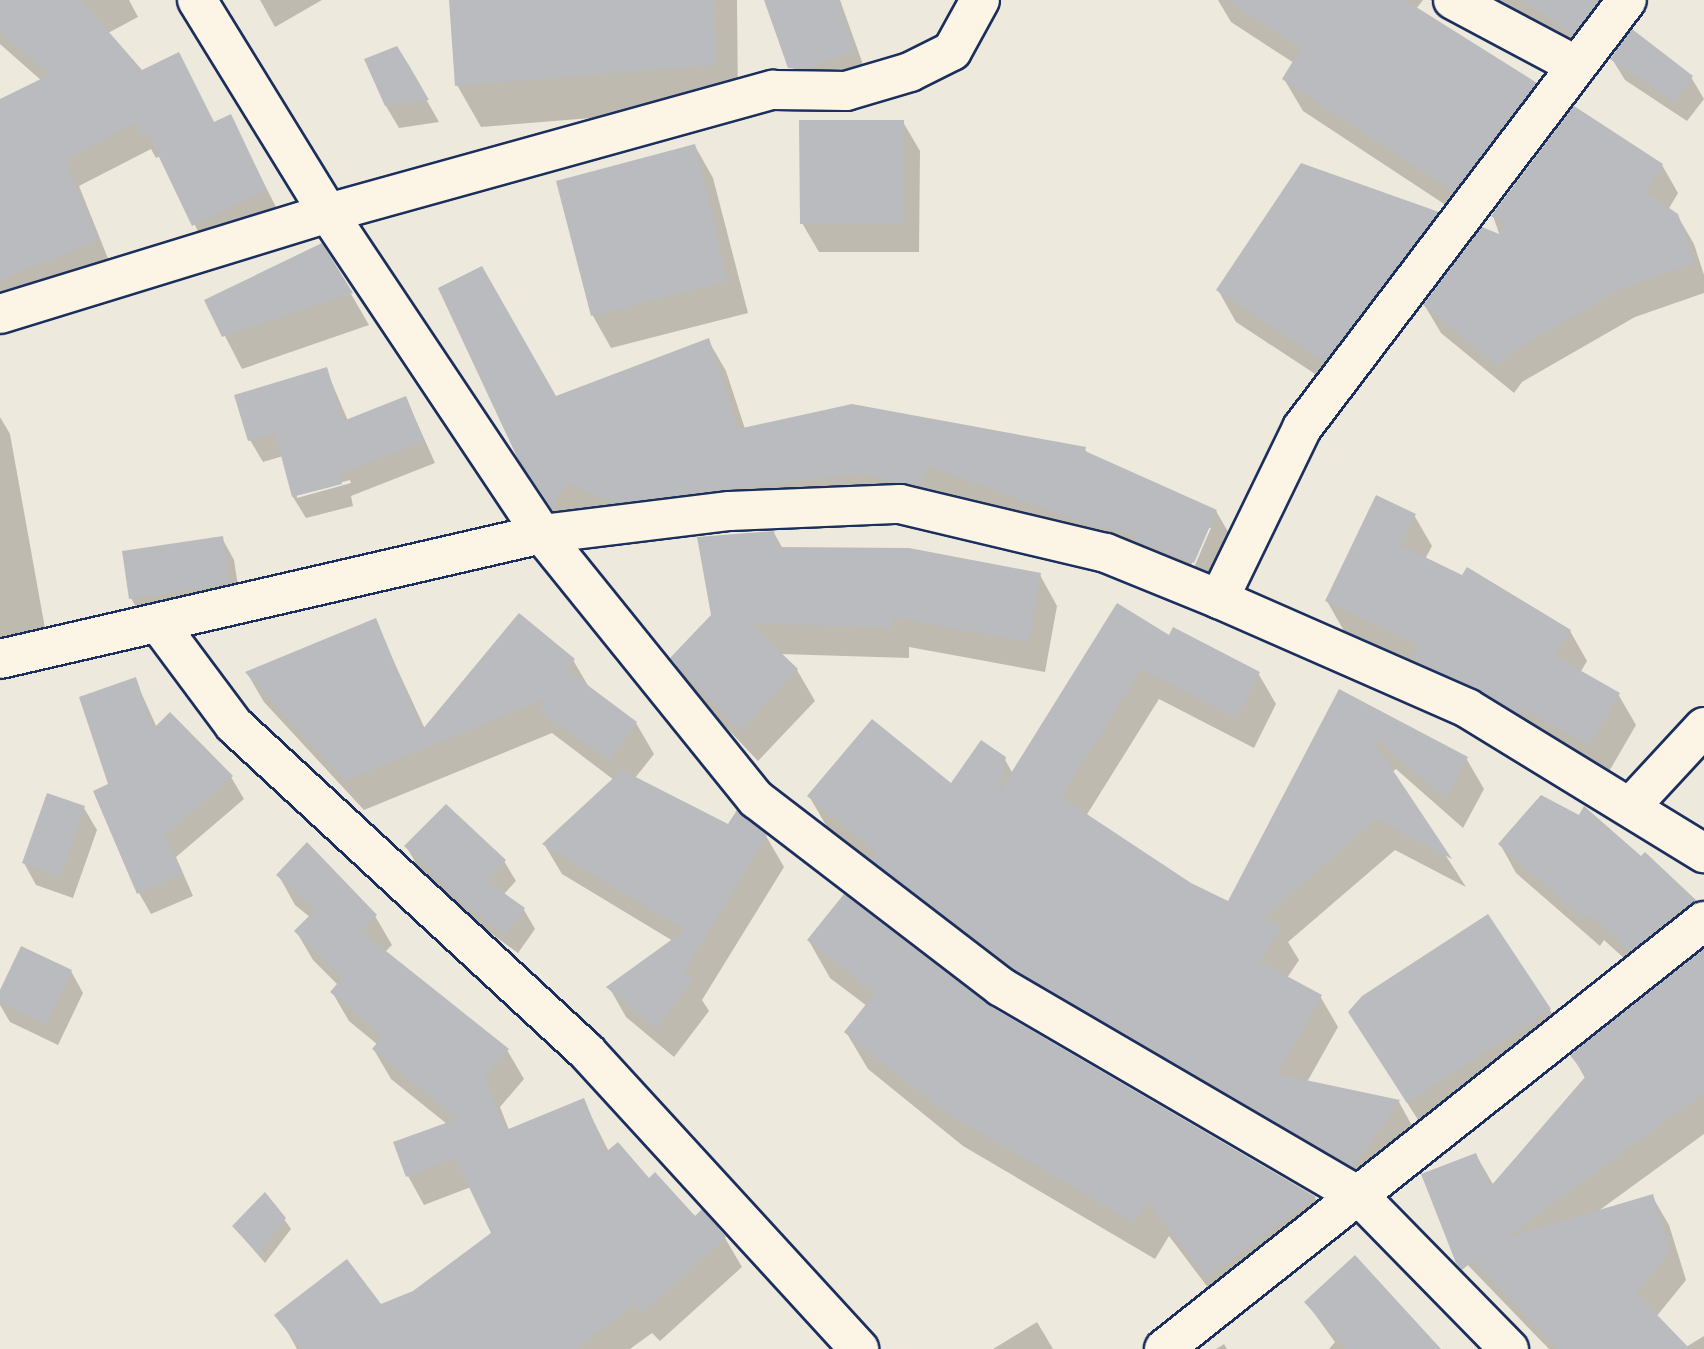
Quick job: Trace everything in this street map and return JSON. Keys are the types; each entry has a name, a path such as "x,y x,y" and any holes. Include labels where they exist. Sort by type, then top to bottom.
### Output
{"street":[{"path":"197,0 328,213 542,534 756,799 1001,987 1360,1197 1508,1349"},
{"path":"0,314 328,213 773,90 846,91 909,72 952,51 980,0"},
{"path":"1453,0 1577,66"},
{"path":"1219,599 1302,428 1627,0"},
{"path":"0,659 542,534 730,511 900,504 1106,553 1219,599 1466,708 1704,853"},
{"path":"158,623 234,725 587,1052 859,1349"},
{"path":"1630,807 1704,727"},
{"path":"1164,1349 1360,1197 1704,920"}],"building":[{"path":"0,0 81,0 142,70 179,52 214,122 231,114 267,190 192,226 146,130 140,133 135,123 65,160 98,240 0,280 0,99 49,75 0,32"},
{"path":"449,0 714,0 715,65 455,86"},
{"path":"764,0 837,0 855,51 806,69 788,68"},
{"path":"1227,0 1405,0 1537,83 1454,192 1282,79 1301,48"},
{"path":"1521,0 1595,0 1598,2 1573,34"},
{"path":"1632,29 1693,76 1674,101 1610,59"},
{"path":"397,46 429,100 385,106 364,59"},
{"path":"1574,106 1663,164 1647,193 1678,214 1695,263 1620,289 1507,355 1498,366 1423,305 1482,227 1499,234 1504,224 1491,216"},
{"path":"799,120 904,120 903,223 800,224"},
{"path":"695,144 727,281 591,316 556,181"},
{"path":"1301,163 1439,212 1325,362 1216,290"},
{"path":"322,243 353,293 222,337 204,300"},
{"path":"482,266 556,396 709,338 738,429 852,404 1086,447 1085,451 1217,510 1194,563 1135,541 1136,535 1092,526 928,466 919,486 860,474 614,503 566,483 552,509 518,459 438,288"},
{"path":"327,367 343,421 406,396 424,441 340,474 342,484 292,497 275,433 248,441 234,395"},
{"path":"1376,495 1416,514 1400,545 1462,575 1467,567 1571,630 1555,656 1620,693 1589,746 1523,708 1520,715 1429,667 1412,657 1419,645 1325,601"},
{"path":"774,531 777,547 909,548 1041,573 1028,642 893,617 892,628 750,623 798,669 740,731 670,658 711,615 697,537"},
{"path":"223,536 229,584 129,599 122,551"},
{"path":"1117,603 1169,635 1173,627 1260,672 1236,718 1141,669 1061,797 1191,883 1228,901 1339,689 1468,757 1445,799 1377,739 1374,742 1452,859 1376,819 1263,918 1282,928 1259,961 1322,995 1277,1074 1400,1100 1353,1167 1013,969 871,860 876,852 807,796 872,719 951,783 981,740 1006,757 998,794"},
{"path":"519,613 575,659 566,669 637,722 609,760 537,710 548,698 345,781 245,672 376,618 422,730"},
{"path":"136,677 153,729 170,712 233,776 165,835 182,874 137,894 93,791 108,784 79,697"},
{"path":"622,770 728,824 737,810 767,835 683,973 693,980 656,1028 606,987 685,930 542,844"},
{"path":"47,793 85,806 60,877 22,863"},
{"path":"1541,795 1579,815 1584,806 1641,856 1645,852 1697,901 1630,952 1587,913 1584,919 1498,844"},
{"path":"446,804 506,860 487,881 525,908 506,935 465,905 404,846"},
{"path":"307,842 377,915 361,931 509,1049 484,1077 506,1130 584,1098 606,1152 618,1142 649,1178 655,1172 695,1216 702,1209 726,1237 642,1313 634,1305 575,1349 301,1349 274,1315 347,1259 381,1304 413,1291 491,1233 455,1158 406,1177 393,1142 457,1119 372,1049 383,1036 330,992 342,978 294,931 315,910 276,875"},
{"path":"844,894 990,1006 1316,1197 1206,1278 1147,1201 1134,1223 940,1109 844,1032 875,993 807,940"},
{"path":"1488,914 1551,1009 1407,1103 1348,1012 1362,996"},
{"path":"21,946 72,970 46,1024 0,1003 0,990"},
{"path":"1704,949 1704,1093 1505,1238 1653,1194 1670,1250 1636,1293 1690,1349 1558,1349 1473,1261 1462,1270 1456,1263 1421,1174 1476,1153 1490,1187 1586,1076 1570,1055"},
{"path":"265,1192 286,1218 258,1254 232,1226"},
{"path":"1355,1255 1441,1349 1347,1349 1304,1302"}]}
